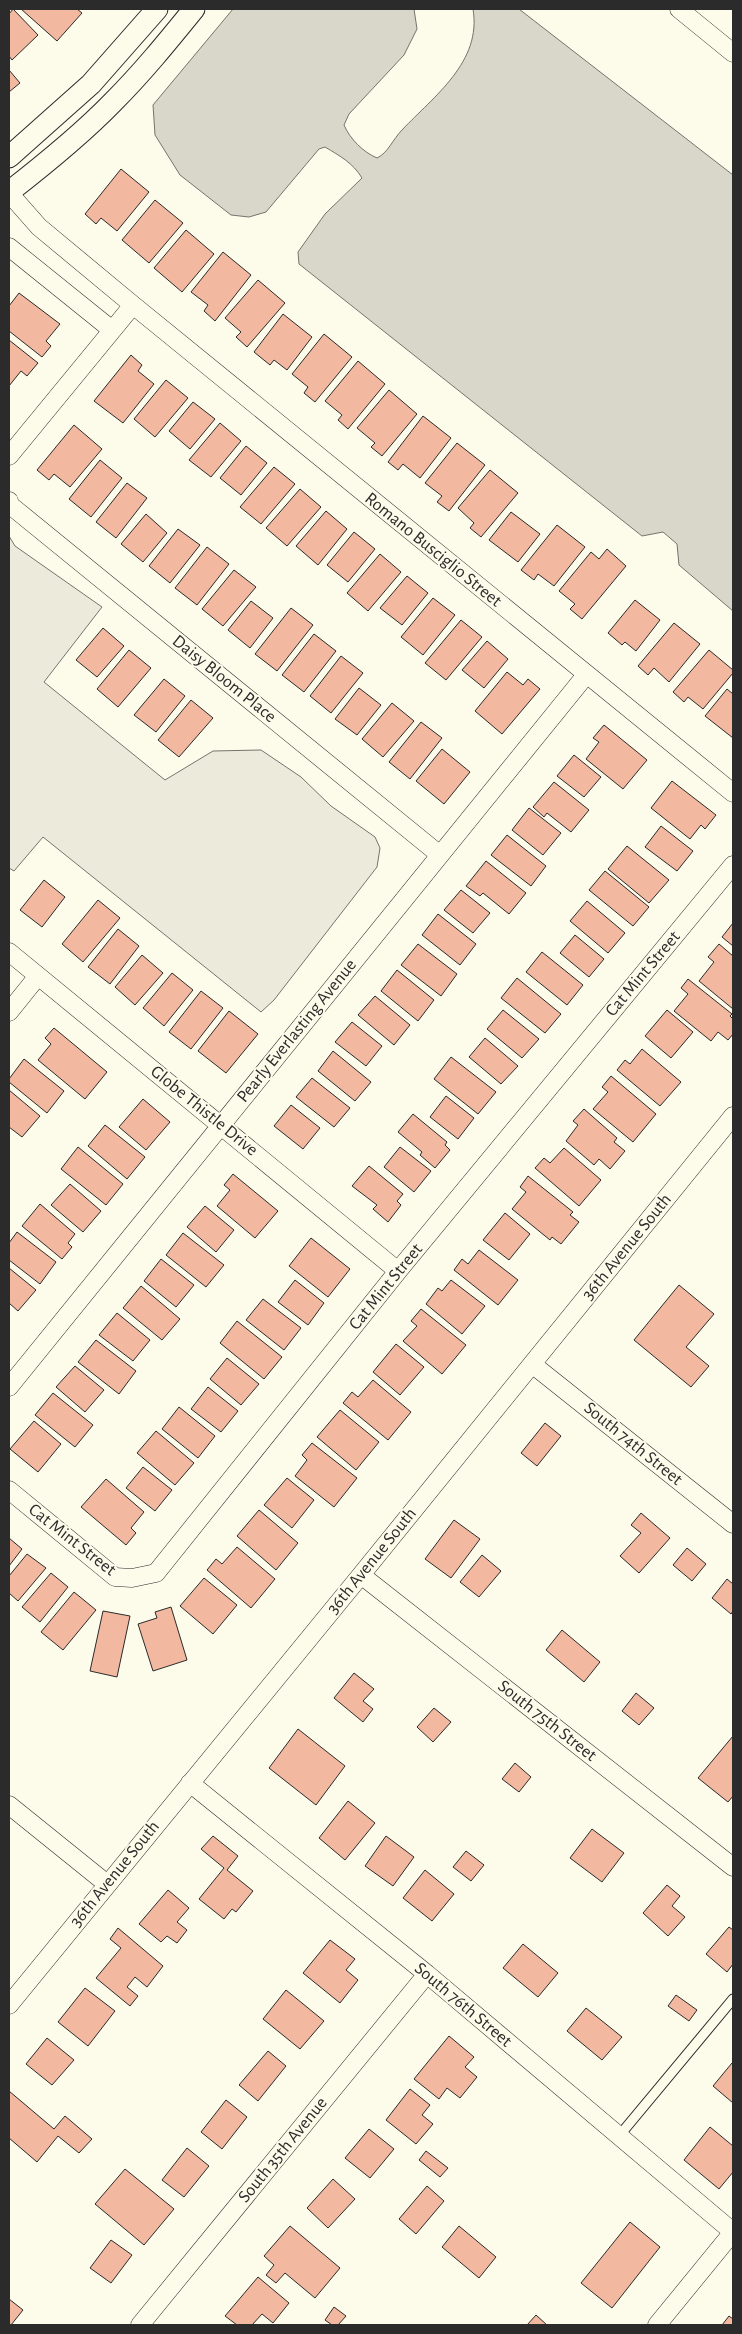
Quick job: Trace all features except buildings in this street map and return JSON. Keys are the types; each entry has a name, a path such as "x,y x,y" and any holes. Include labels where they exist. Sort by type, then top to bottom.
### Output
{"street":[{"path":"9,157 91,84 157,9"},
{"path":"9,193 59,152 112,103 137,78 194,9"},
{"path":"679,9 733,53"},
{"name":"Romano Busciglio Street","path":"9,193 39,226 133,306 733,793"},
{"path":"9,247 112,330"},
{"path":"9,456 133,306"},
{"name":"Daisy Bloom Place","path":"9,501 10,505 440,855"},
{"name":"Pearly Everlasting Avenue","path":"9,1386 586,675"},
{"name":"Cat Mint Street","path":"9,1490 115,1577 132,1578 156,1573 398,1271 733,865"},
{"name":"Globe Thistle Drive","path":"9,952 398,1271"},
{"path":"9,1012 38,976"},
{"name":"36th Avenue South","path":"9,2004 361,1575 733,1116"},
{"name":"South 74th Street","path":"532,1364 733,1524"},
{"name":"South 75th Street","path":"361,1575 733,1867"},
{"name":"South 76th Street","path":"190,1783 427,1974 733,2232"},
{"path":"9,1805 107,1884"},
{"name":"South 35th Avenue","path":"140,2325 427,1974"},
{"path":"657,2325 733,2232"}],"lane":[{"path":"619,2136 733,1999"}],"shaded area":[{"path":"233,9 414,9 417,29 404,55 349,114 344,125 358,144 377,158 384,153 402,130 441,91 463,62 474,28 473,9 519,9 733,175 733,611 679,565 677,544 663,532 642,536 299,264 298,252 325,214 362,178 346,160 325,147 319,149 266,212 249,217 231,215 180,175 155,135 153,105"},
{"path":"9,536 15,546 102,607 44,682 165,780 213,751 261,750 301,777 331,806 375,837 380,848 377,867 274,1000 261,1012 43,837 14,871 9,868"}]}
